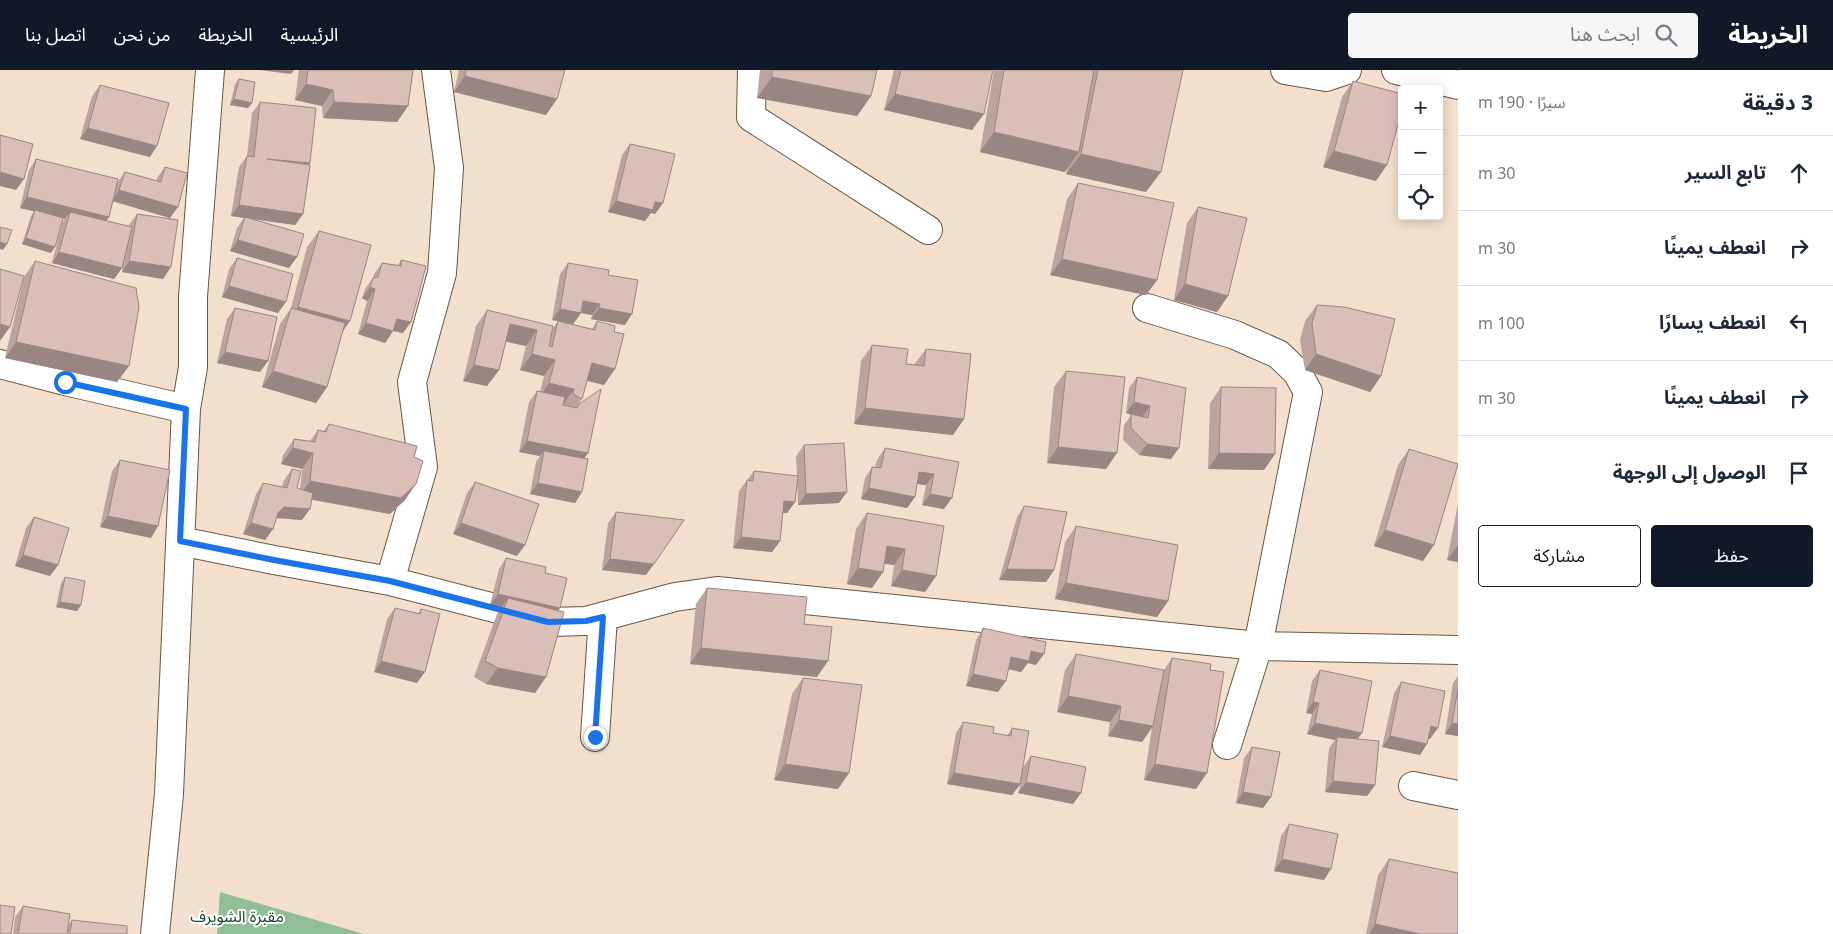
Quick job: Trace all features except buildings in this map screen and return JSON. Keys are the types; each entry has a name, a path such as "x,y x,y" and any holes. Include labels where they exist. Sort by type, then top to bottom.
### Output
{"street":[{"path":"155,934 169,794 186,409 193,368 193,297 210,70"},
{"path":"390,581 423,466 412,382 442,273 449,168 436,70"},
{"path":"752,70 751,117 928,230"},
{"path":"1285,70 1326,77 1347,70"},
{"path":"1396,70 1458,85"},
{"path":"1148,308 1235,335 1278,354 1297,372 1308,392 1258,646 1227,745"},
{"path":"0,364 65,382 186,409"},
{"path":"180,541 390,581 548,622 586,621 675,597 717,591 1258,646 1458,650"},
{"path":"595,737 603,617"},
{"path":"1413,786 1458,795"}],"green space":[{"name":"مقبرة الشويرف","path":"220,892 364,934 217,934"}],"route":[{"path":"65,382 186,409 180,541 390,581 548,622 586,621 603,617 595,737"}]}
